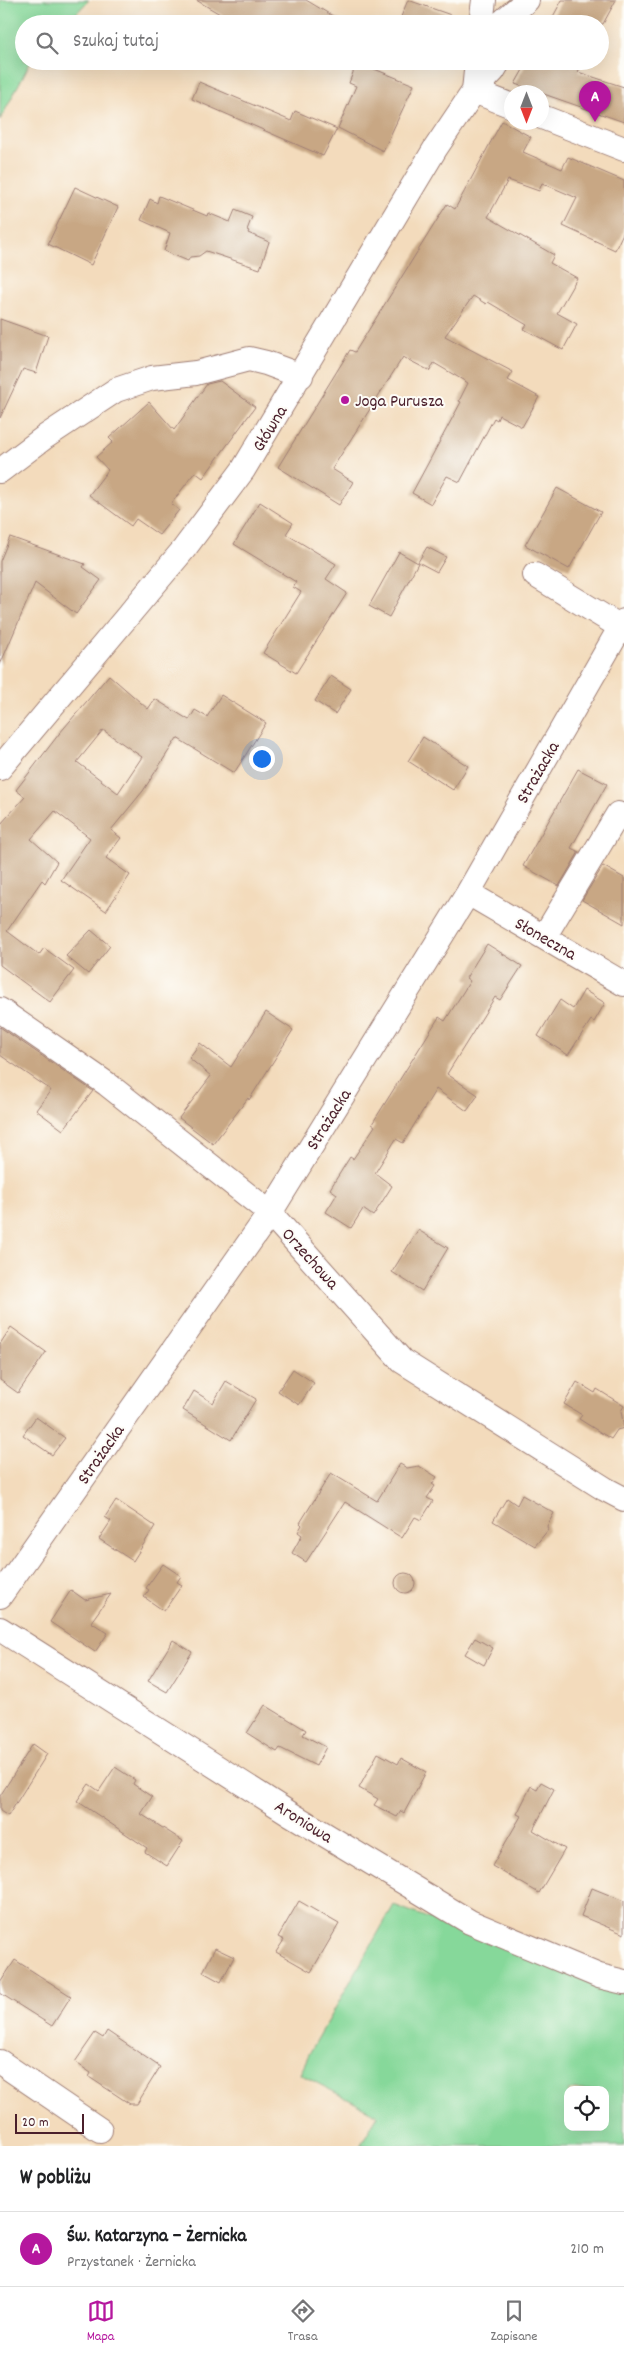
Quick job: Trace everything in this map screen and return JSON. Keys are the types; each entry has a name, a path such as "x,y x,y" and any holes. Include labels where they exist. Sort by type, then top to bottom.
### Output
{"street":[{"path":"482,15 484,0"},
{"path":"510,15 527,0"},
{"path":"525,15 532,0"},
{"path":"476,70 474,91 504,103"},
{"name":"Główna","path":"0,768 184,549 244,470 435,149 474,91 494,70"},
{"path":"549,120 624,149"},
{"path":"0,471 45,437 116,390 152,378 196,373 249,359 266,363 300,376"},
{"path":"535,575 623,626"},
{"name":"Strażacka","path":"0,1596 270,1213 468,893 623,626"},
{"path":"544,937 618,814"},
{"name":"Słoneczna","path":"468,893 624,984"},
{"name":"Orzechowa","path":"0,1010 107,1084 270,1213 402,1361 605,1489 624,1498"},
{"name":"Aroniowa","path":"0,1629 289,1813 470,1922 598,1976 624,1982"},
{"path":"0,2062 100,2130"}],"green space":[{"path":"0,0 89,0 75,15 15,15 15,70 26,70 0,120"},
{"path":"394,1905 624,1994 624,2146 360,2146 378,2115 300,2074 309,2054"}],"building":[{"path":"196,0 306,0 331,15 222,15"},
{"path":"408,0 451,15 402,15"},
{"path":"562,0 616,0 608,15 554,15"},
{"path":"354,70 377,70 414,85 383,151 338,128 356,86 349,83"},
{"path":"523,70 579,70 578,72 624,87 624,122 549,96 549,85 515,84"},
{"path":"199,82 291,121 295,111 337,129 323,156 192,99"},
{"path":"502,121 504,122 504,130 518,130 531,137 523,152 562,169 568,157 624,181 624,231 615,250 563,226 577,198 542,183 539,191 508,180 488,217 554,255 550,263 577,278 557,313 577,324 563,350 524,329 527,325 488,302 486,304 473,296 445,336 513,372 508,380 539,397 522,427 499,415 497,420 494,418 460,482 447,476 431,504 412,493 461,402 459,401 468,383 434,363 430,371 403,357 332,469 353,482 339,505 278,467 350,350 355,352 447,204 455,209"},
{"path":"75,187 118,207 91,265 48,244"},
{"path":"159,196 207,216 208,213 230,222 235,210 252,217 247,230 249,231 248,233 269,242 260,269 206,251 199,256 190,257 188,261 164,251 170,233 141,220 150,199 157,203"},
{"path":"0,319 48,336 36,373 23,369 0,418"},
{"path":"220,381 255,407 203,478 195,472 171,504 179,510 159,535 136,519 131,526 89,495 108,470 96,457 113,442 109,438 149,402 174,430 207,384"},
{"path":"557,488 601,512 569,569 525,545"},
{"path":"260,502 293,523 286,534 336,564 326,579 347,593 296,673 263,653 301,592 293,587 296,582 234,544"},
{"path":"10,537 85,564 83,567 101,580 76,614 35,583 0,665 0,561"},
{"path":"427,547 446,557 437,572 418,562"},
{"path":"399,552 418,563 389,617 369,606"},
{"path":"109,675 148,709 155,699 189,720 195,710 207,717 221,695 266,723 234,773 177,738 143,791 111,830 121,838 106,858 130,875 106,911 61,880 90,838 55,811 31,839 57,862 45,883 42,880 7,931 39,955 44,948 74,970 50,1002 0,965 0,825 25,797 16,790 59,734","holes":["103,730 142,757 118,793 77,762"]},
{"path":"331,676 351,689 335,714 315,701"},
{"path":"423,737 468,766 453,790 408,761"},
{"path":"578,769 607,784 571,848 579,852 559,886 523,866"},
{"path":"603,866 624,878 624,924 582,900"},
{"path":"91,930 110,946 88,974 66,956"},
{"path":"487,944 522,966 500,1000 495,997 447,1074 478,1095 467,1111 436,1089 403,1143 396,1139 375,1173 392,1186 373,1216 363,1209 351,1228 326,1212 337,1194 330,1189 350,1157 353,1159 375,1126 372,1124 439,1017 445,1021 470,981 466,978"},
{"path":"584,990 605,1003 594,1022 591,1020 568,1055 538,1036 560,1000 573,1009"},
{"path":"266,1012 293,1030 249,1100 248,1098 213,1144 179,1118 211,1076 189,1058 200,1043 231,1067"},
{"path":"0,1027 93,1091 63,1130 36,1110 51,1090 0,1055"},
{"path":"418,1230 448,1248 422,1291 392,1272"},
{"path":"11,1327 46,1352 18,1393 0,1380 0,1344"},
{"path":"293,1369 314,1383 299,1405 278,1391"},
{"path":"226,1381 256,1399 231,1440 183,1410 194,1391 213,1403"},
{"path":"577,1382 595,1393 597,1389 624,1406 621,1411 624,1428 617,1430 611,1439 579,1419 582,1415 564,1404"},
{"path":"36,1417 65,1438 52,1455 23,1435"},
{"path":"400,1464 407,1468 419,1466 437,1477 432,1484 435,1486 427,1498 433,1501 421,1520 415,1517 402,1538 345,1502 306,1562 292,1553 302,1535 298,1532 302,1525 300,1523 331,1473 377,1501"},
{"path":"522,1495 554,1513 547,1526 548,1530 535,1546 493,1521 507,1498 517,1505"},
{"path":"116,1500 155,1526 133,1561 99,1539 111,1521 105,1517"},
{"path":"163,1564 181,1576 177,1582 182,1585 164,1611 144,1597 149,1590 146,1588"},
{"path":"405,1573 412,1576 415,1583 412,1590 405,1593 398,1590 395,1583 398,1576"},
{"path":"71,1590 85,1600 111,1594 91,1622 108,1633 95,1652 50,1622"},
{"path":"475,1638 493,1648 484,1665 465,1654"},
{"path":"173,1640 192,1652 167,1692 148,1681"},
{"path":"265,1705 306,1730 303,1735 326,1747 316,1766 280,1748 277,1752 247,1733"},
{"path":"33,1744 47,1754 8,1816 0,1811 0,1796"},
{"path":"378,1753 398,1764 401,1758 426,1772 404,1813 401,1811 397,1817 374,1805 378,1799 359,1788"},
{"path":"115,1767 135,1780 133,1784 152,1797 141,1814 183,1841 167,1866 145,1852 147,1848 77,1801 89,1784 99,1791"},
{"path":"541,1782 554,1789 533,1830 565,1849 539,1893 492,1866 521,1816 517,1814 531,1786 537,1789"},
{"path":"592,1888 624,1901 624,1934 581,1916"},
{"path":"299,1901 339,1924 311,1972 276,1952 284,1940 278,1937"},
{"path":"215,1948 234,1957 221,1982 203,1972"},
{"path":"15,1960 71,1996 52,2026 0,1993 0,1983"},
{"path":"107,2031 160,2067 137,2104 130,2104 89,2077 91,2073 75,2062 95,2033 103,2038"}],"place":[{"name":"Św. Katarzyna – Żernicka","path":"595,122"},
{"name":"Joga Purusza","path":"345,400"}]}
